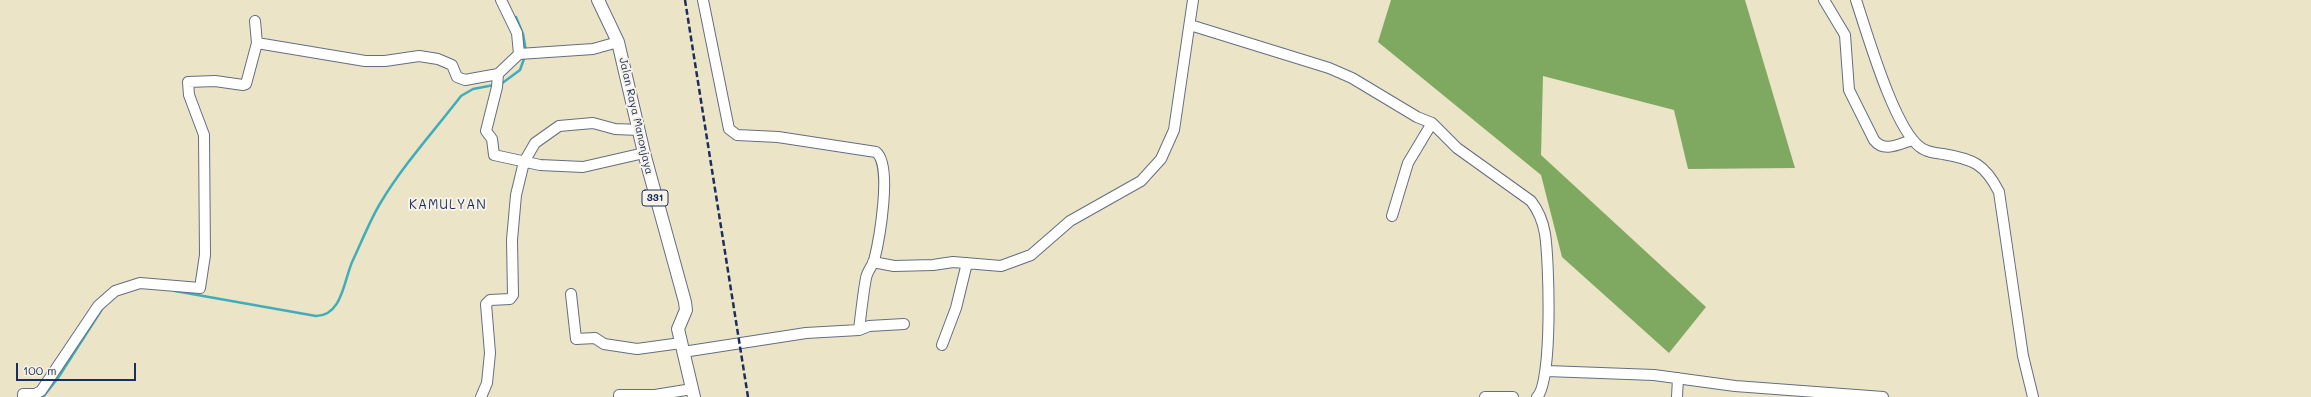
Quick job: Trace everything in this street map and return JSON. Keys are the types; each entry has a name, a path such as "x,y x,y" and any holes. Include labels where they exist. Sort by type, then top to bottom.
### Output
{"main road":[{"name":"Jalan Raya Manonjaya","path":"598,0 618,42 638,130 685,307 678,328 693,393"}],"street":[{"path":"501,0 517,33 519,54 498,81 486,131 493,140 493,154 543,165 583,167 644,153"},
{"path":"703,0 729,129 737,135 778,137 835,147 867,150 880,155 884,185 881,227 873,262 866,276 859,330"},
{"path":"873,262 894,266 916,266 953,262 1001,266 1031,255 1070,221 1128,189 1150,172 1161,159 1174,130 1182,64 1190,25 1193,0"},
{"path":"1824,0 1845,35 1849,90 1874,140 1879,146 1888,147 1912,140"},
{"path":"1856,0 1893,106 1912,140 1926,151 1969,159 1986,171 1999,192 2023,356 2033,397"},
{"path":"22,397 23,394 35,394 41,391 98,306 115,291 140,283 200,288 205,255 206,199 204,135 190,96 188,82 222,81 243,85 246,84 257,43 255,21"},
{"path":"1190,25 1335,71 1432,123 1457,148 1531,201 1537,208 1545,234 1549,347 1547,371 1543,389 1537,397"},
{"path":"519,54 593,49 618,42"},
{"path":"257,43 365,61 385,61 419,56 438,59 452,65 457,77 462,80 498,81"},
{"path":"481,397 487,383 490,353 486,304 490,300 510,299 513,292 512,247 514,215 516,195 524,162 539,139 557,126 591,123 615,129 638,130"},
{"path":"1392,216 1408,163 1432,123"},
{"path":"942,346 960,296 967,263"},
{"path":"571,294 576,339 596,338 604,344 637,349 682,348 806,333 859,330 869,326 904,324"},
{"path":"1547,371 1654,375 1735,386 1884,397"},
{"path":"1677,397 1678,378"},
{"path":"619,395 693,393"},
{"path":"1485,397 1513,397"}],"green space":[{"path":"1391,0 1745,0 1795,168 1688,169 1674,110 1543,76 1541,155 1706,307 1669,353 1562,257 1541,175 1378,42"}],"waterway":[{"path":"516,17 523,34 526,51"},
{"path":"501,84 520,70 525,56"},
{"path":"175,291 316,316 325,314 332,310 341,295 353,260 370,223 381,202 399,174 461,96 473,89 494,85"},
{"path":"43,397 58,378 104,306"}],"railway":[{"path":"685,0 748,397"}],"district":[{"name":"KAMULYAN","path":"448,205"}]}
